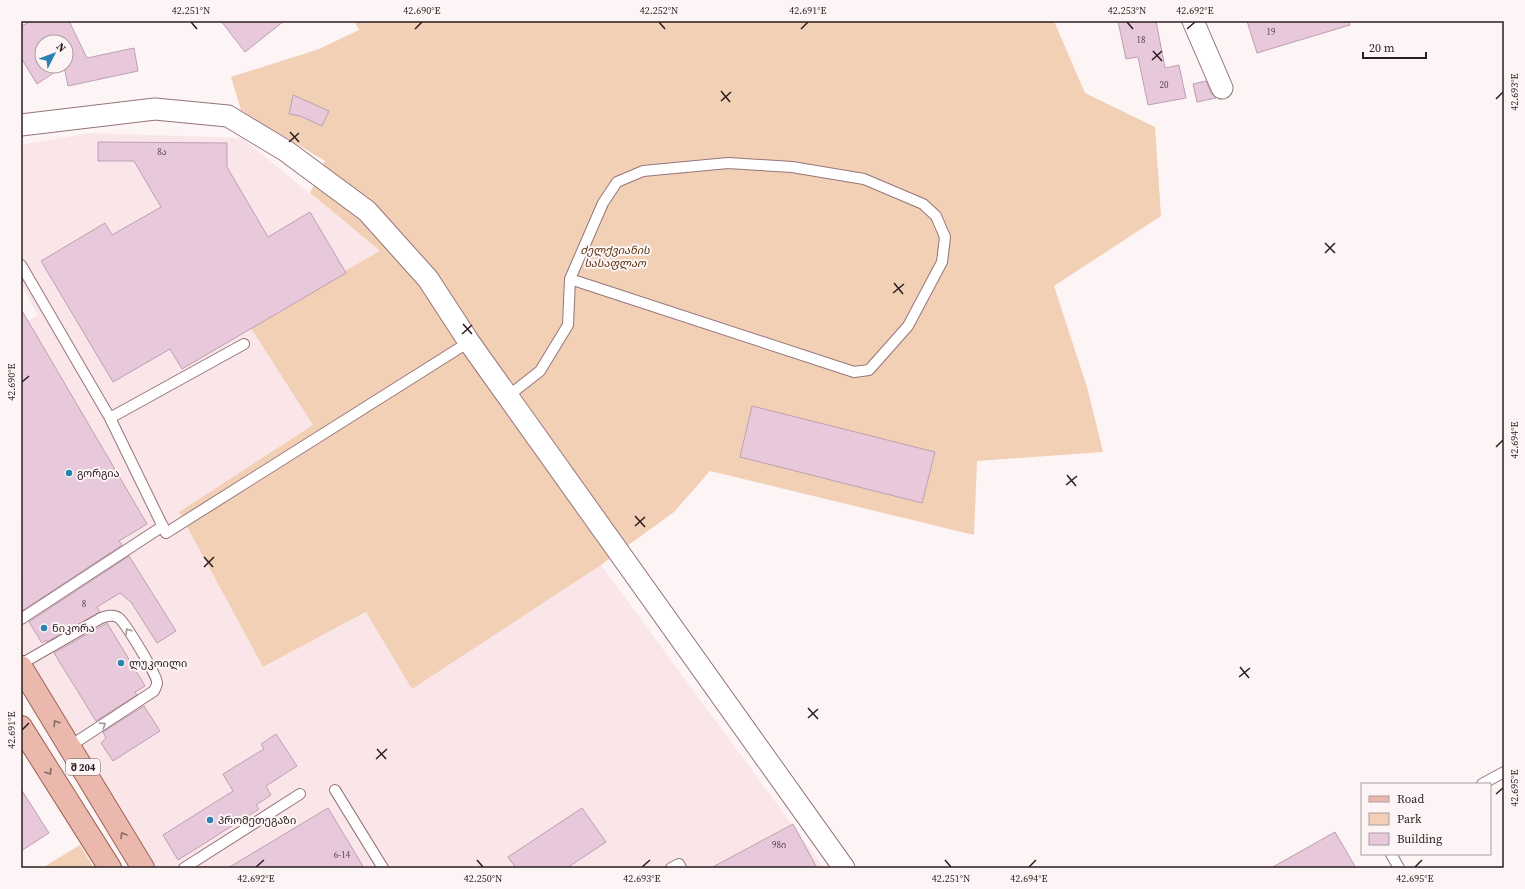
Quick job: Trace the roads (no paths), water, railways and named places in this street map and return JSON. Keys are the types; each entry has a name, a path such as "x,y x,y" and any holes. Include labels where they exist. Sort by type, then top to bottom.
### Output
{"main road":[{"name":"შ 204","path":"21,665 143,868"},
{"name":"შ 204","path":"21,727 110,868"}],"street":[{"path":"1193,21 1222,88"},
{"path":"21,125 154,109 228,116 286,151 367,211 428,279 469,342 844,868"}],"lane":[{"path":"508,396 540,370 568,324 570,279 603,203 617,182 643,171 728,163 792,167 864,179 923,204 936,216 945,237 942,262 908,326 869,370 854,372 570,279"},
{"path":"21,265 110,418 166,533 469,342"},
{"path":"110,418 244,344"},
{"path":"21,619 163,526"},
{"path":"21,665 101,618 110,615 118,618 124,625 154,671 158,682 154,691 70,746"},
{"path":"1484,783 1504,772"},
{"path":"335,790 383,868"},
{"path":"184,868 300,794"},
{"path":"1392,855 1399,868"},
{"path":"671,868 679,864 681,868"}],"place":[{"name":"გორგია","path":"69,473"},
{"name":"ნიკორა","path":"44,628"},
{"name":"ლუკოილი","path":"121,663"},
{"name":"პრომეთეგაზი","path":"210,820"}],"park label":[{"name":"ძელქვიანის სასაფლაო","path":"615,256"}]}
